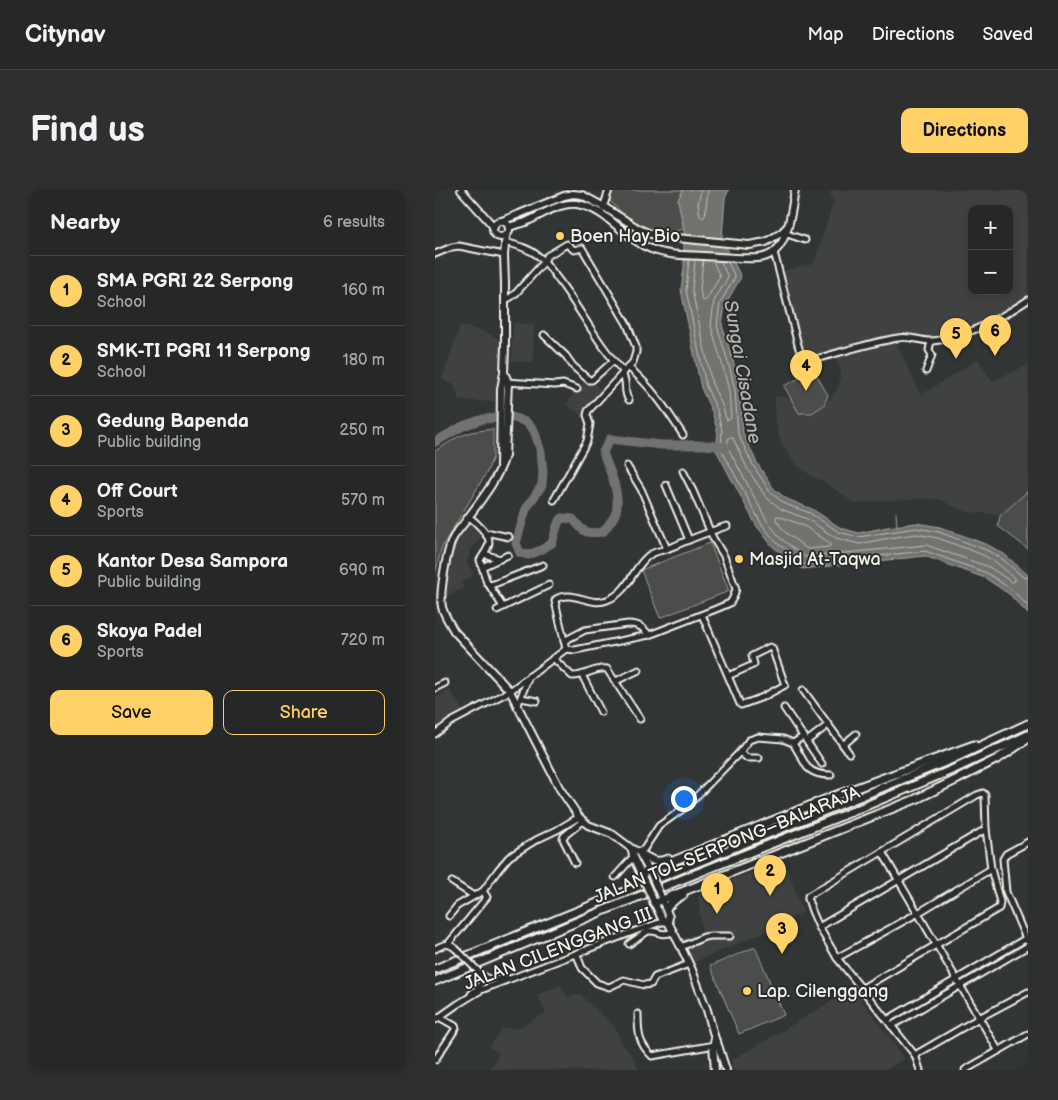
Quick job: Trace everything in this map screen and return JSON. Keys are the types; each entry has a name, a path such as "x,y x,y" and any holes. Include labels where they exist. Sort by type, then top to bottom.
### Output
{"highway":[{"name":"JALAN TOL SERPONG–BALARAJA","path":"435,969 1028,724"},
{"name":"JALAN TOL SERPONG–BALARAJA","path":"435,981 605,910 856,810 1028,736"},
{"path":"653,902 698,886 916,799 999,758 1028,736"},
{"path":"642,876 829,798 948,758"},
{"path":"640,853 654,862 661,862 689,852 701,850"},
{"path":"666,908 676,899 698,886"}],"main road":[{"path":"461,190 481,211 485,218 498,224 506,223 509,227 503,255 505,300 503,438 505,456 494,480 453,539 447,559 442,607 454,631 509,691 560,789 581,819 588,825 612,834 631,849 640,853 662,898 669,917 668,922 689,964 707,1010 715,1043 726,1070"},
{"path":"509,227 523,223 563,205 575,204 602,210 651,234 756,245 783,233 789,226 795,190"},
{"path":"505,241 494,232 498,224 573,194 582,195 642,244 652,250 670,254 760,258 774,252 779,246 783,233"},
{"path":"631,849 653,902 662,919 668,922"},
{"path":"715,1043 715,1070"}],"street":[{"path":"602,210 609,190"},
{"path":"783,233 805,240"},
{"path":"505,241 538,255 567,293 613,361 625,371 640,377 660,401 683,435"},
{"path":"505,300 516,293 550,253 567,244 574,250 583,249 627,324 636,352 635,358 625,371 588,411 590,431 587,441 554,500"},
{"path":"435,254 459,246 503,255"},
{"path":"774,252 798,345 803,357 809,361 901,337 931,341 943,339 969,331 1013,310 1028,300"},
{"path":"544,335 589,380 592,380 613,361"},
{"path":"926,371 932,355 929,350 931,341"},
{"path":"625,371 625,394 629,400"},
{"path":"505,382 563,384 577,389"},
{"path":"627,466 641,490 667,549"},
{"path":"435,734 451,722 509,691 566,649 575,650 649,635 729,603 736,589 724,556 710,532 683,471"},
{"path":"666,485 689,540"},
{"path":"469,517 477,522 489,539 489,544 480,560 487,583 503,607"},
{"path":"566,649 556,599 571,596 599,602 609,600 622,590 638,566 648,556 727,526"},
{"path":"486,536 490,533 509,537"},
{"path":"484,554 500,559"},
{"path":"482,567 508,555"},
{"path":"489,585 543,565"},
{"path":"497,610 549,585"},
{"path":"702,615 741,705 763,697 785,685 770,647 752,656 753,665 729,676"},
{"path":"564,641 585,630 628,624 643,627 649,635"},
{"path":"553,658 572,676 601,669 609,671 639,719"},
{"path":"615,681 639,670"},
{"path":"582,675 601,712"},
{"path":"517,707 530,676"},
{"path":"435,688 445,683"},
{"path":"803,690 849,753"},
{"path":"521,698 537,701"},
{"path":"784,708 822,764"},
{"path":"798,752 807,740 828,725"},
{"path":"843,745 857,734"},
{"path":"640,853 659,826 687,806 749,740 754,738 783,738 793,743 810,770 822,775 831,775"},
{"path":"793,743 807,740"},
{"path":"739,752 747,758 759,758"},
{"path":"861,989 999,908 1000,902 991,869 986,829 986,797 983,793 808,896 819,928 837,958 861,989 915,1055 920,1070"},
{"path":"575,864 563,839 581,819"},
{"path":"449,916 457,906 483,891 509,858 536,840 581,819"},
{"path":"819,928 986,829"},
{"path":"1027,943 1006,892 1003,859 1006,854 1028,842"},
{"path":"882,852 998,1050"},
{"path":"615,877 633,857"},
{"path":"837,958 918,913 991,869"},
{"path":"452,882 474,896"},
{"path":"435,948 448,944 487,897 483,891"},
{"name":"JALAN CILENGGANG III","path":"437,1019 481,990 577,955 638,930 662,922 668,922"},
{"path":"629,944 648,931 666,935 673,932"},
{"path":"681,948 703,937 730,936"},
{"path":"887,1020 956,979 1027,943"},
{"path":"891,1026 1027,943"},
{"path":"448,944 456,949 482,975 493,980 513,978"},
{"path":"577,955 582,968 597,983 609,987 624,980 644,985 651,984 655,977 689,964"},
{"path":"464,1000 480,986 482,975"},
{"path":"915,1055 1028,992"},
{"path":"638,1014 639,1036 645,1049 652,1056 715,1043"},
{"path":"435,1060 456,1028 437,1019"},
{"path":"965,1070 1028,1034"}],"shaded area":[{"path":"612,190 683,190 678,200 684,229 662,234 633,224 610,201"},
{"path":"830,190 1028,190 1028,304 1009,316 967,336 940,345 904,340 895,341 921,395 978,359 992,381 1028,365 1028,491 1000,515 969,512 951,506 942,500 921,498 856,504 797,465 783,447 775,421 775,396 792,400 799,413 812,413 824,405 838,389 841,373 834,350 810,357 804,354 781,271 814,264 833,203"},
{"path":"513,323 534,324 533,362 512,361"},
{"path":"460,326 484,331 500,340 495,402 459,400 454,385 442,379"},
{"path":"810,364 828,395 824,405 812,413 799,413 784,386 807,374 803,367"},
{"path":"588,377 603,392 583,416 566,404"},
{"path":"493,429 493,457 487,472 442,547 435,574 435,451 458,437 471,432"},
{"path":"1028,491 1028,549 998,526 1000,516"},
{"path":"469,523 482,535 471,550 467,562 474,575 461,583 464,588 446,597 445,589 453,548 457,538"},
{"path":"710,543 729,591 660,618 641,570"},
{"path":"450,690 463,711 435,731 435,698"},
{"path":"784,861 803,912 762,933 695,962 682,939 702,932 698,896 720,884"},
{"name":"Lap. Cilenggang","path":"755,947 784,1015 739,1034 710,966"},
{"path":"560,985 568,997 580,994 616,1028 619,1038 632,1056 638,1069 487,1070 499,1054 489,1047 502,1028 517,1028 546,1013 537,995"},
{"path":"853,989 905,1059 884,1070 733,1070 732,1060"}],"water":[{"path":"683,190 729,190 725,198 722,238 741,277 725,305 722,325 740,390 743,433 757,463 774,489 787,499 812,509 841,528 859,533 916,523 940,527 988,545 1004,554 1028,575 1028,614 1009,594 985,578 925,556 802,569 772,546 756,525 716,450 718,433 712,412 701,388 681,290 684,267 684,229 678,200"}],"waterway":[{"path":"435,442 463,426 483,419 512,417 526,422 534,430 541,452 542,485 526,509 516,543 520,553 528,555 552,543 558,523 562,518 573,519 585,532 592,533 603,532 612,520 616,512 616,489 603,452 610,439 661,445 726,447"},
{"path":"896,513 897,527"}],"place":[{"name":"Boen Hay Bio","path":"560,236"},
{"name":"Skoya Padel","path":"995,356"},
{"name":"Kantor Desa Sampora","path":"956,359"},
{"name":"Off Court","path":"806,391"},
{"name":"Masjid At-Taqwa","path":"739,559"},
{"name":"SMK-TI PGRI 11 Serpong","path":"770,896"},
{"name":"SMA PGRI 22 Serpong","path":"717,914"},
{"name":"Gedung Bapenda","path":"782,954"},
{"name":"Lap. Cilenggang","path":"747,991"}],"water label":[{"name":"Sungai Cisadane","path":"742,372"}]}
